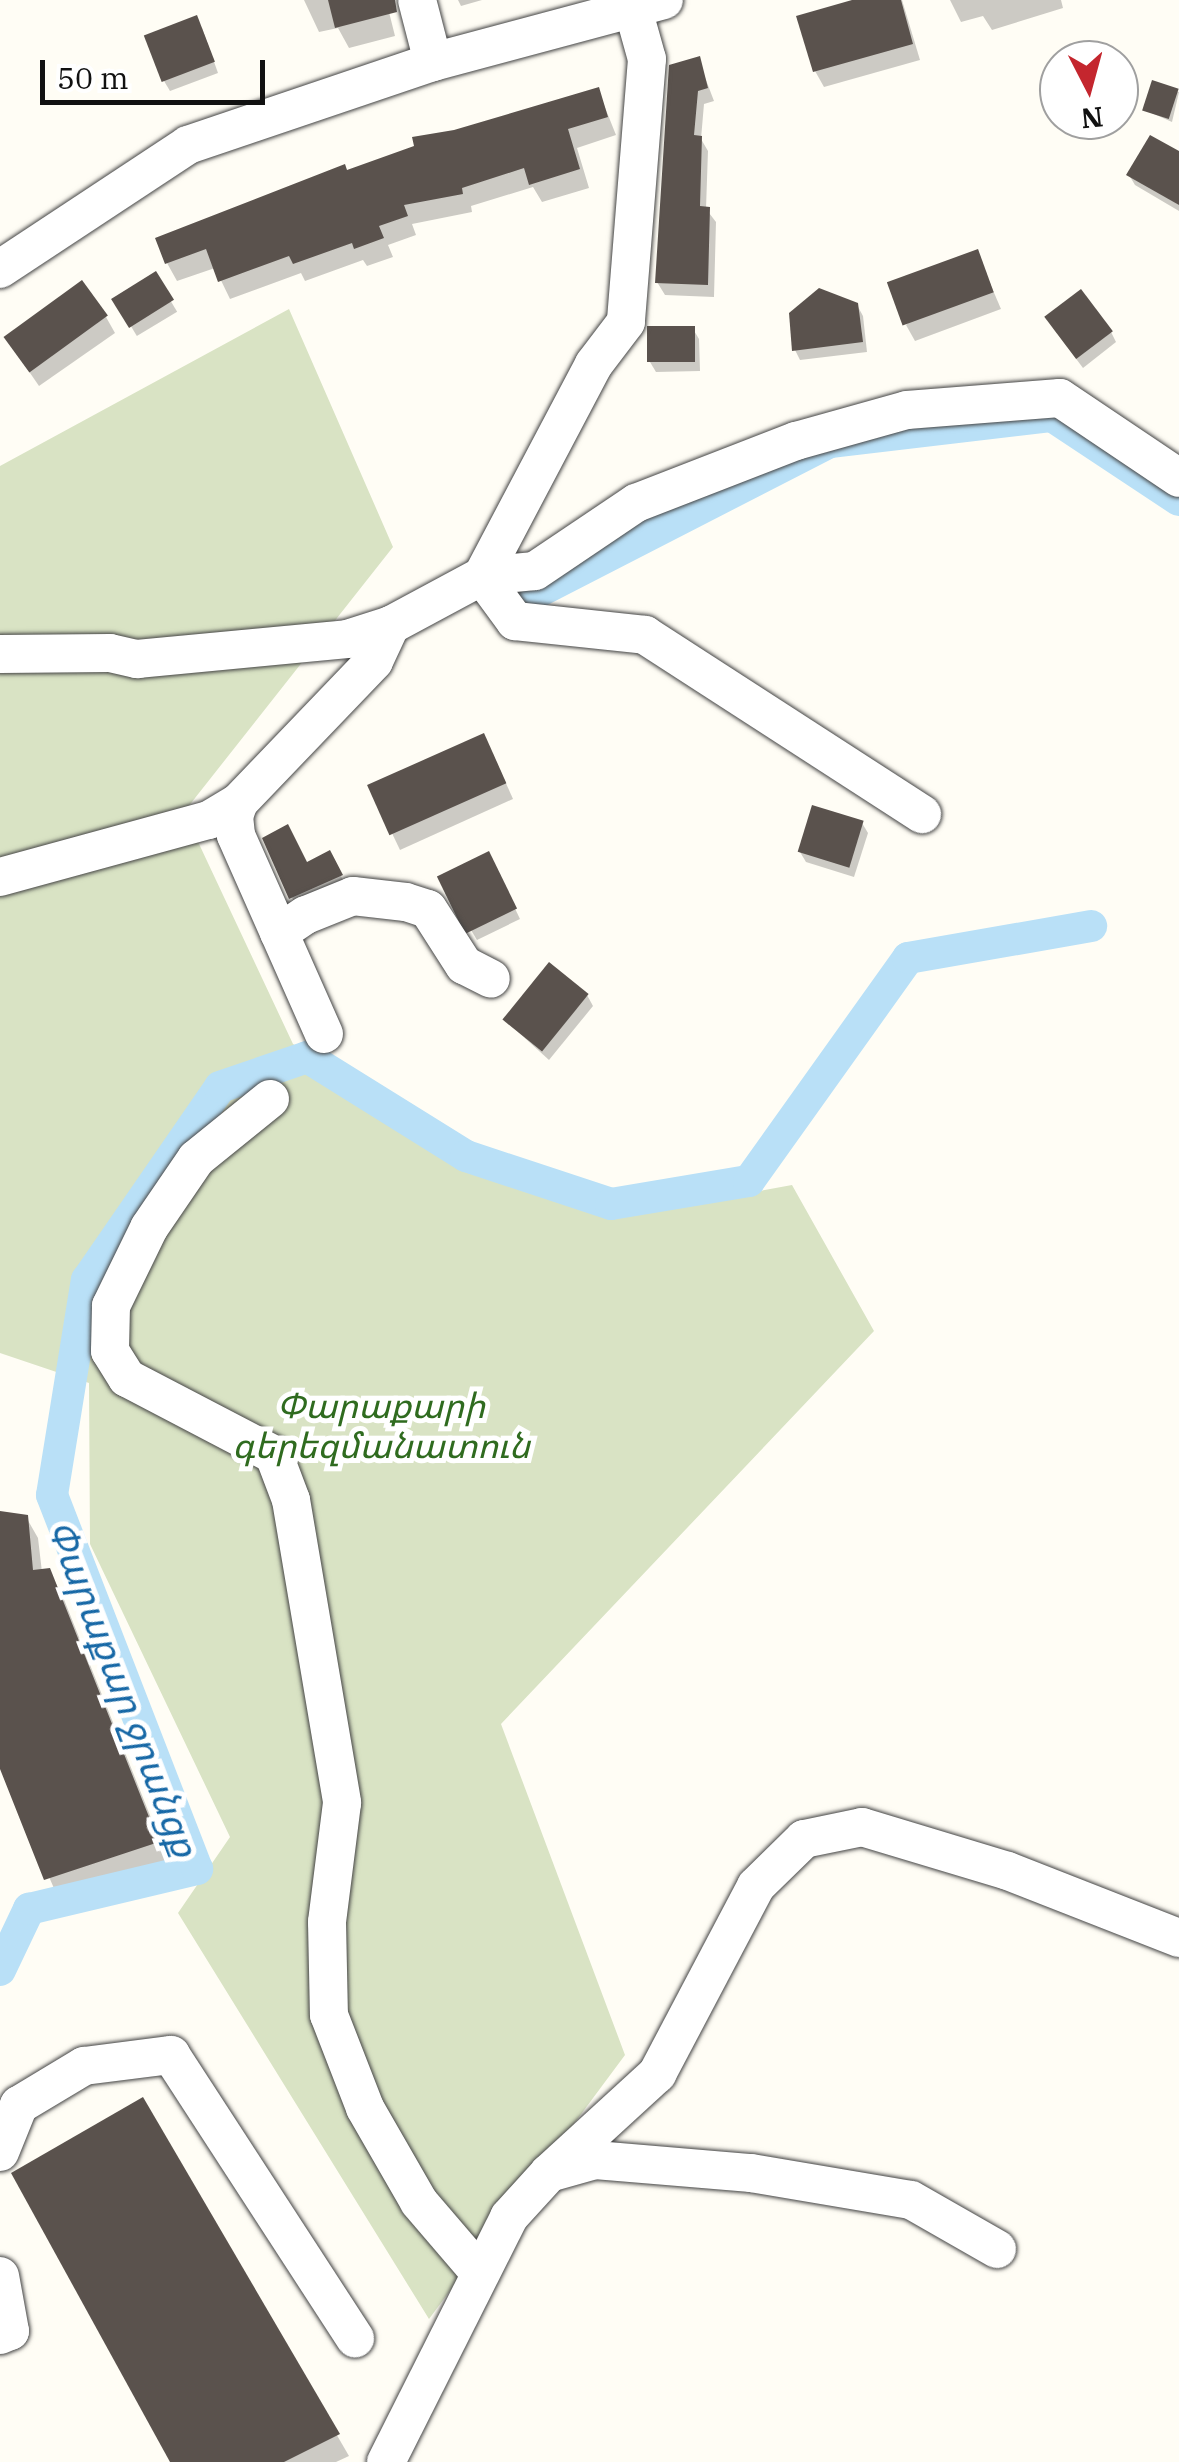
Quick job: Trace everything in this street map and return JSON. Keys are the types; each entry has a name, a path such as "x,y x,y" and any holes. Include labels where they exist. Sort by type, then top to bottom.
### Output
{"street":[{"path":"417,0 432,62"},
{"path":"0,269 188,146 432,62 648,5 626,322 594,364 482,576"},
{"path":"0,654 110,653 137,659 225,654 347,639 391,624 482,576 534,571 636,503 796,441 907,410 1060,398 1179,478"},
{"path":"482,576 515,622 645,636 922,814"},
{"path":"0,878 209,820 239,802 374,661 391,624"},
{"path":"239,802 234,816 236,835 324,1034"},
{"path":"279,932 306,915 353,896 406,902 428,909 464,965 491,979"},
{"path":"270,1098 196,1159 149,1228 111,1306 110,1352 127,1378 274,1454 292,1500 342,1803 327,1922 329,2015 365,2108 401,2171 420,2202 480,2272"},
{"path":"386,2462 509,2217 550,2173 657,2074 756,1886 804,1838 862,1828 1008,1871 1179,1938"},
{"path":"0,2152 19,2104 84,2066 171,2056 355,2338"},
{"path":"550,2173 595,2160 750,2173 911,2200 997,2249"},
{"path":"0,2276 10,2330 0,2335"}],"green space":[{"name":"Փարաքարի գերեզմանատուն","path":"289,309 393,547 184,812 293,1044 613,1218 792,1185 874,1331 501,1724 625,2055 429,2319 178,1913 230,1837 90,1544 89,1383 0,1353 0,466"}],"building":[{"path":"328,0 395,0 397,12 335,28"},
{"path":"852,0 901,0 913,44 813,72 796,16"},
{"path":"197,15 215,62 162,82 144,35"},
{"path":"700,56 708,88 698,91 694,135 702,136 700,206 710,207 708,285 655,283 669,65"},
{"path":"1152,80 1179,89 1169,119 1142,110"},
{"path":"599,87 608,117 568,129 580,169 529,185 524,168 462,188 463,194 404,205 408,216 379,226 384,238 354,249 352,243 293,264 289,256 218,282 206,249 165,264 155,238 345,164 347,170 414,146 412,137 454,130"},
{"path":"1150,135 1179,151 1179,205 1126,175"},
{"path":"978,249 994,292 903,325 887,282"},
{"path":"156,271 174,300 129,328 111,299"},
{"path":"82,280 108,316 29,373 4,337"},
{"path":"819,288 858,303 863,342 792,351 789,313"},
{"path":"1081,289 1113,331 1076,359 1044,317"},
{"path":"647,326 695,326 695,362 647,362"},
{"path":"484,733 506,783 389,835 367,785"},
{"path":"812,805 864,821 849,868 798,852"},
{"path":"288,824 307,862 330,850 343,875 289,899 262,838"},
{"path":"489,851 517,909 465,934 437,876"},
{"path":"549,962 589,994 542,1052 502,1020"},
{"path":"0,1511 28,1515 33,1570 50,1568 159,1842 44,1880 0,1769"},
{"path":"143,2097 340,2434 284,2462 170,2462 11,2173"}],"waterway":[{"path":"530,596 830,442 1052,416 1179,500"},
{"name":"Փարաքար ջրանցք","path":"0,1970 29,1909 197,1869 52,1495 87,1280 220,1087 307,1057 466,1156 611,1204 749,1181 908,958 1091,926"}]}
